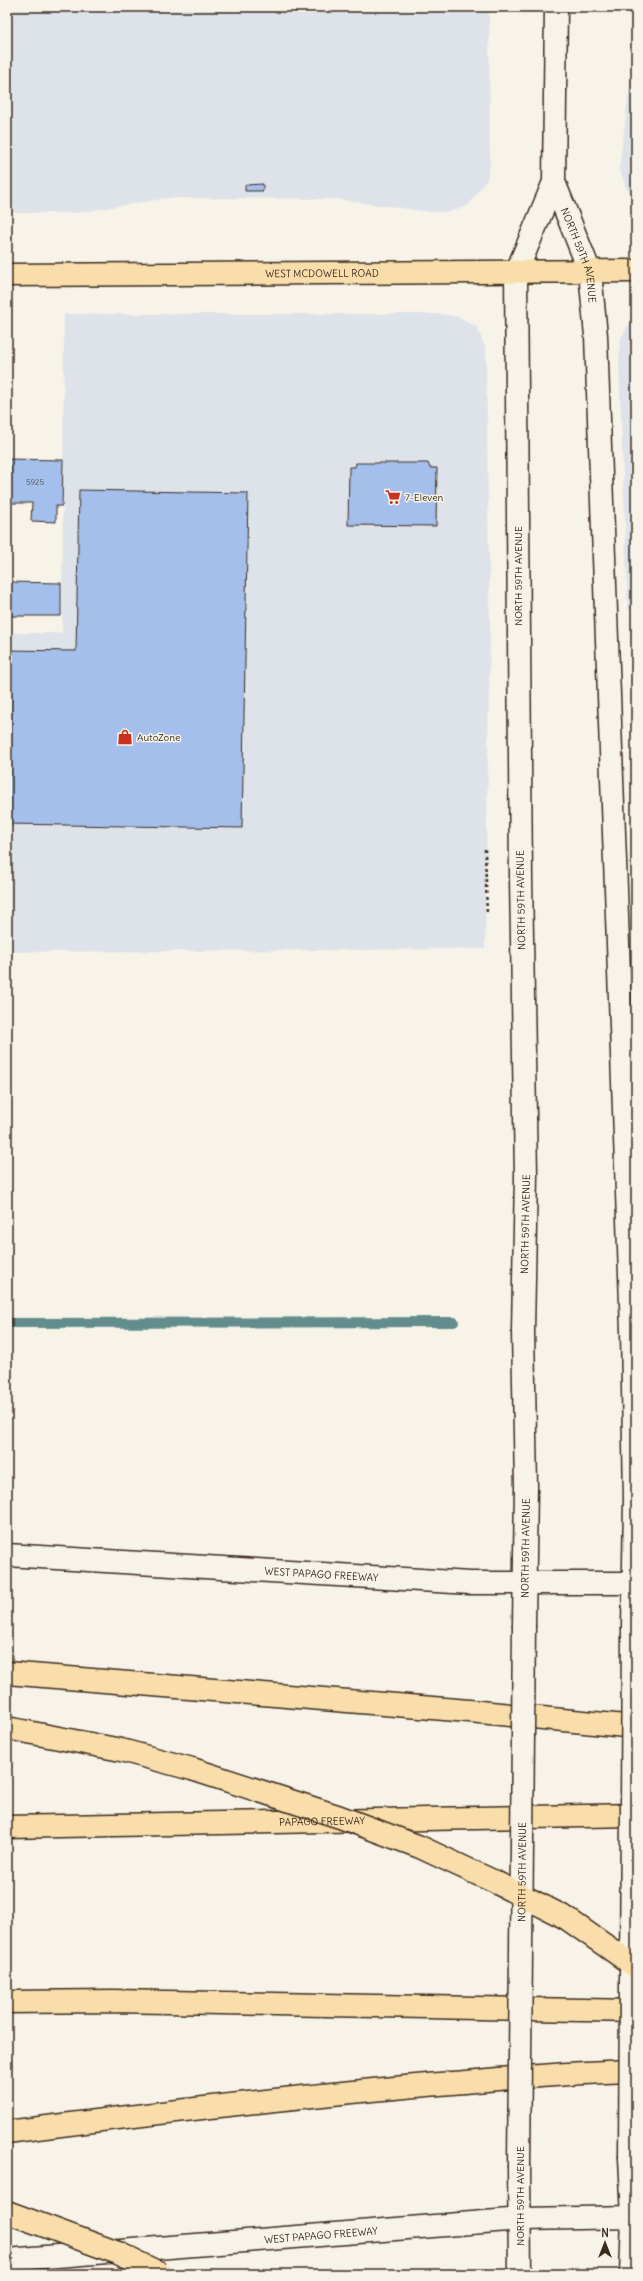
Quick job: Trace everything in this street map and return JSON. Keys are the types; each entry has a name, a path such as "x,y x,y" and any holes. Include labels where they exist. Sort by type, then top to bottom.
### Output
{"main road":[{"name":"NORTH 59TH AVENUE","path":"520,2274 521,2219 519,2167 524,1625 523,1582 526,1486 523,1331 526,1175 520,864 516,273 554,182 556,7"},
{"name":"NORTH 59TH AVENUE","path":"554,182 590,272 596,336 629,1256 635,1499 630,2158 634,2217 631,2274"},
{"name":"WEST MCDOWELL ROAD","path":"7,275 516,273 636,271"},
{"name":"WEST PAPAGO FREEWAY","path":"7,1556 462,1582 635,1583"},
{"path":"7,1673 462,1710 636,1727"},
{"path":"7,1728 121,1750 192,1769 257,1788 405,1842 497,1883 566,1918 636,1967"},
{"name":"PAPAGO FREEWAY","path":"7,1827 636,1815"},
{"path":"7,2002 121,2001 636,2011"},
{"path":"7,2132 249,2102 593,2072 636,2071"},
{"path":"7,2212 118,2252 160,2274"},
{"name":"WEST PAPAGO FREEWAY","path":"7,2260 521,2219 634,2217"}],"path":[{"path":"485,849 487,915"}],"shaded area":[{"path":"7,7 489,7 490,165 487,179 468,206 448,212 431,212 335,199 168,198 76,213 7,213"},
{"path":"634,7 636,7 636,199 627,189 619,169 634,52"},
{"path":"64,314 441,314 459,317 477,327 486,350 490,633 485,949 7,952 7,633 62,633"},
{"path":"636,319 636,609 628,609 619,362 620,340 627,327"}],"building":[{"path":"263,184 263,191 245,191 245,185"},
{"path":"7,459 63,460 62,506 56,506 56,522 31,521 32,503 7,503"},
{"name":"7-Eleven","path":"356,463 428,463 430,468 437,468 436,526 348,525 349,467 355,467"},
{"name":"AutoZone","path":"79,490 248,493 242,828 7,824 7,650 76,651"},
{"path":"7,582 61,583 61,616 7,616"}],"waterway":[{"path":"7,1323 454,1322"}],"place":[{"name":"7-Eleven","path":"393,497"},
{"name":"AutoZone","path":"125,737"}]}
